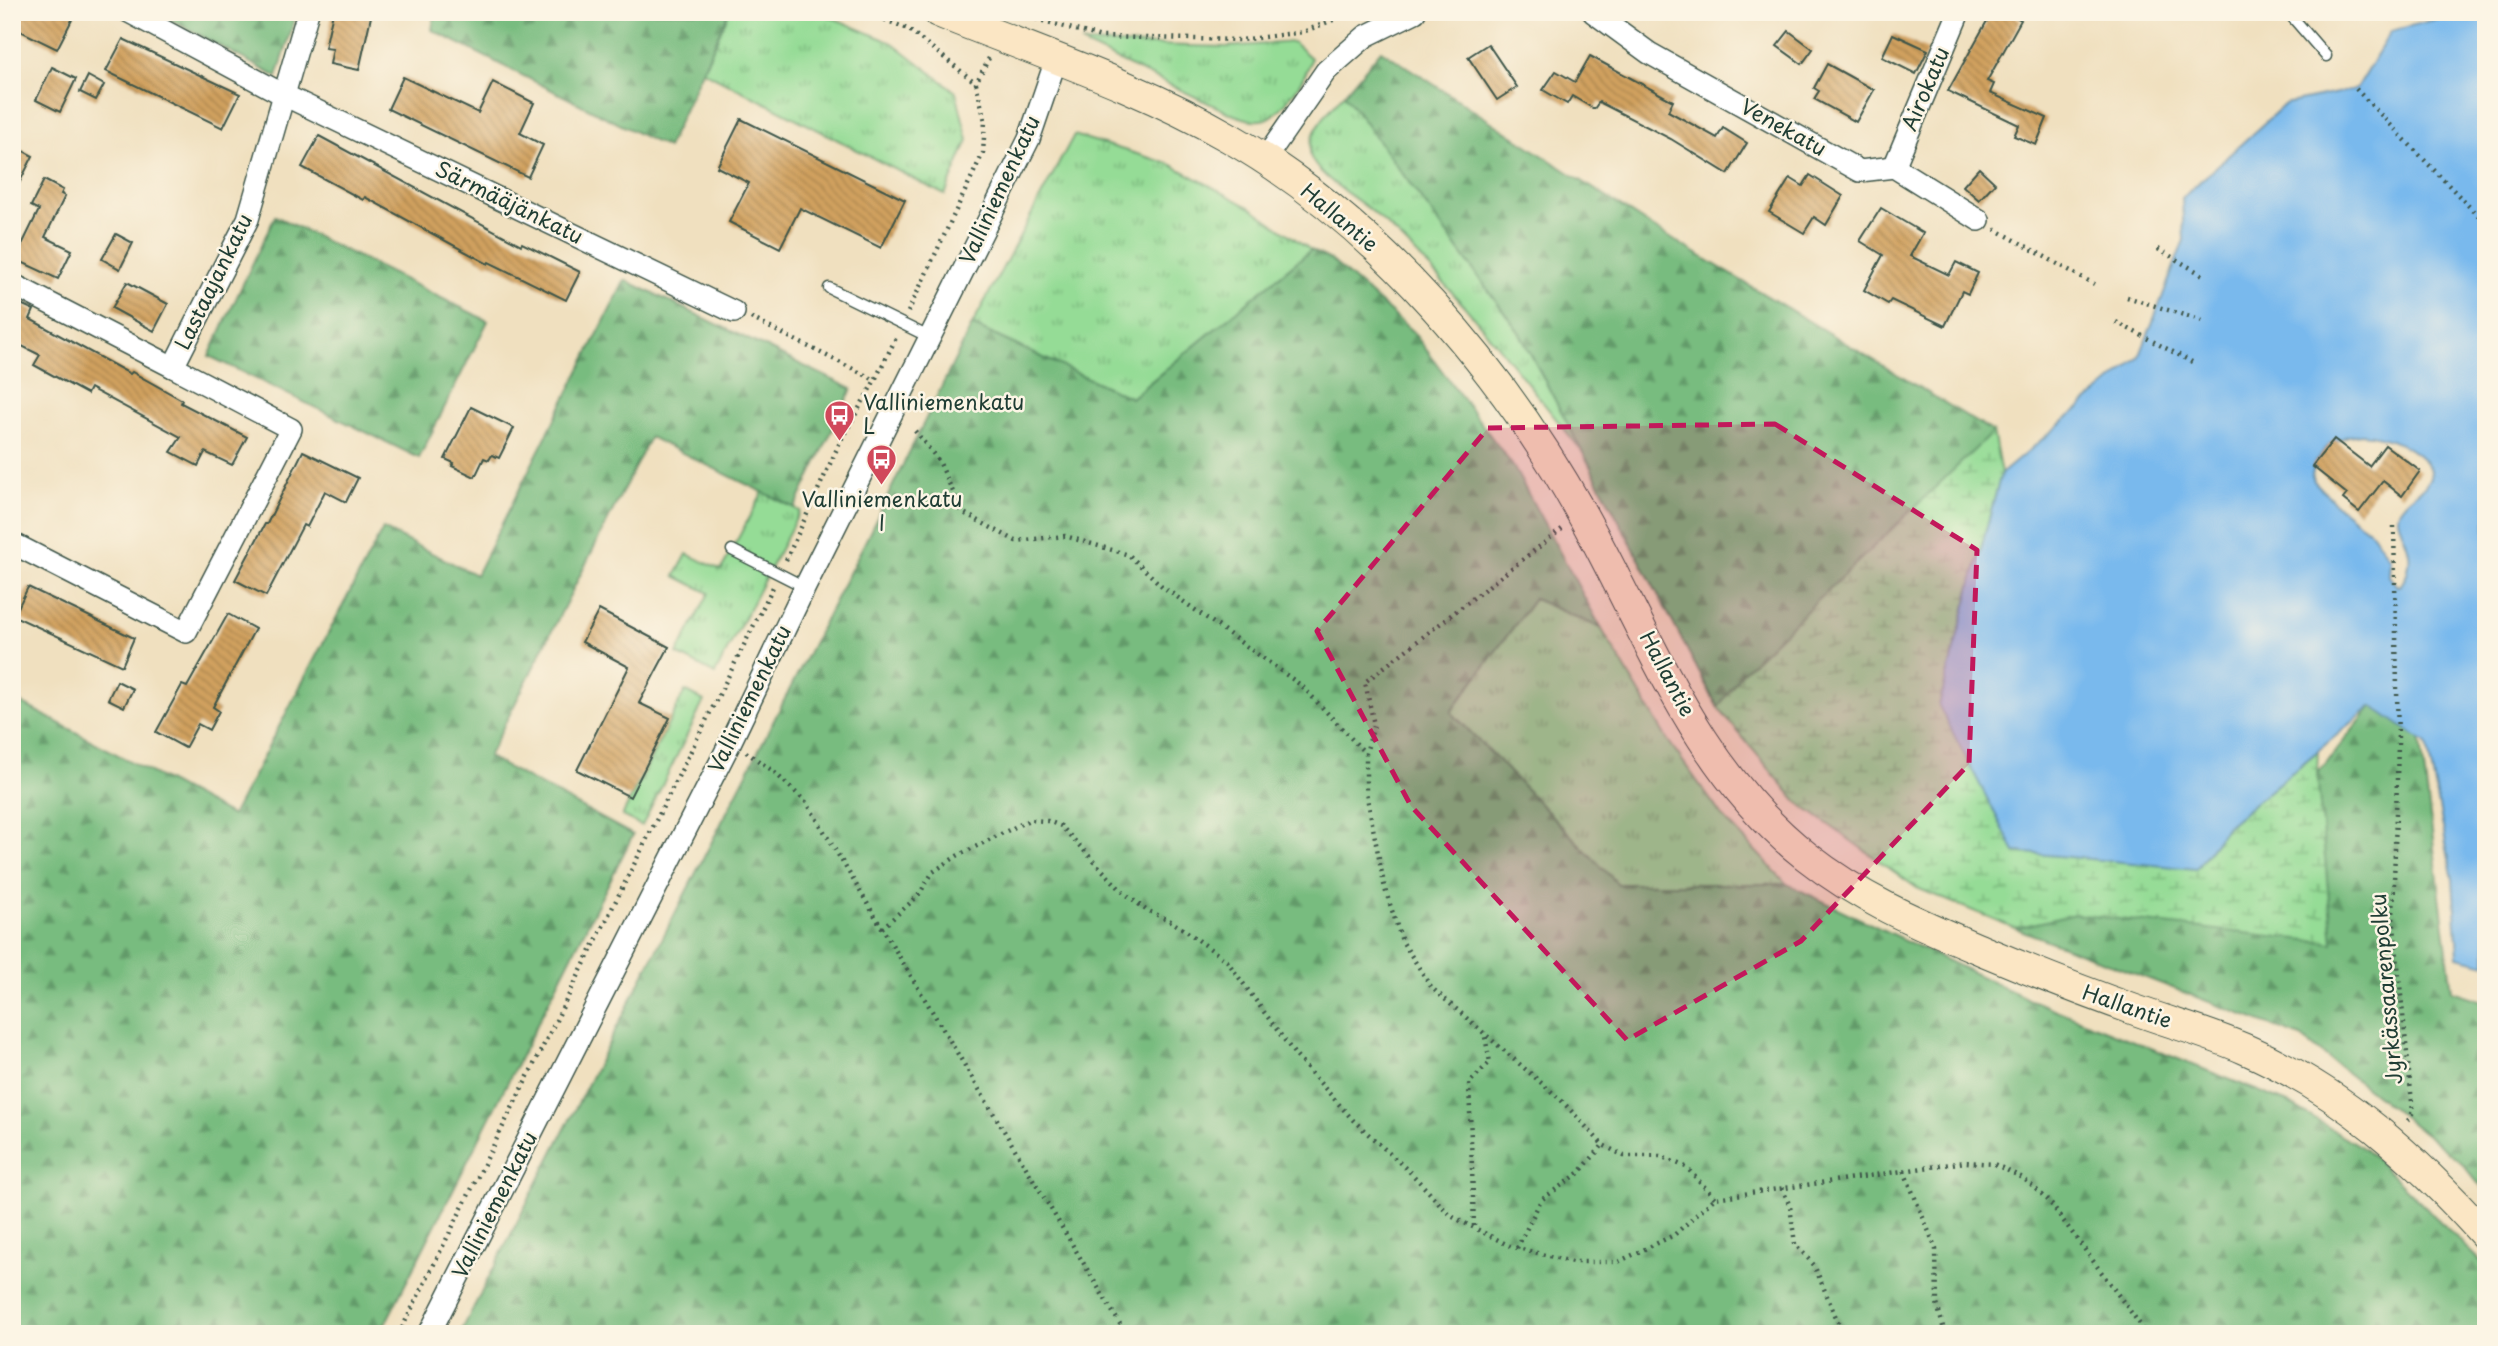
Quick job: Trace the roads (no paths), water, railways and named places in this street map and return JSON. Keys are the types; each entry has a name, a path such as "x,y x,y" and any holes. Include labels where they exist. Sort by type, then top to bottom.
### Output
{"street":[{"name":"Särmääjänkatu","path":"129,12 284,95 734,312"},
{"name":"Lastaajankatu","path":"12,543 186,632 291,429 173,367 248,219 308,12"},
{"name":"Hallantie","path":"938,12 1057,57 1192,118 1265,159 1349,225 1395,266 1441,316 1509,399 1547,456 1581,513 1678,699 1710,752 1743,798 1772,828 1808,858 1848,887 1894,913 2079,991 2241,1047 2281,1066 2336,1100 2394,1142 2451,1197 2486,1236"},
{"path":"1265,159 1326,71 1366,36 1415,12"},
{"name":"Venekatu","path":"1593,12 1649,53 1860,172 1894,166"},
{"name":"Airokatu","path":"1894,166 1959,12"},
{"name":"Valliniemenkatu","path":"429,1334 730,743 1029,139 1057,57"},
{"path":"1894,166 1979,220"},
{"path":"12,284 173,367"}],"lane":[{"path":"2288,12 2326,56"},
{"path":"829,288 929,337"},
{"path":"732,550 805,587"}],"water":[{"path":"2463,12 2486,12 2486,964 2458,957 2453,880 2427,744 2372,706 2227,826 2196,869 2015,852 1939,706 2001,474 2139,358 2184,240 2182,198 2285,104 2356,89 2391,31","holes":["2371,435 2410,449 2431,470 2427,483 2399,512 2398,518 2409,550 2409,561 2401,585 2397,586 2389,576 2390,559 2372,533 2340,508 2314,481 2312,475 2315,462 2331,443 2348,436"]}],"place":[{"name":"Valliniemenkatu L","path":"840,442"},
{"name":"Valliniemenkatu I","path":"882,487"}]}
